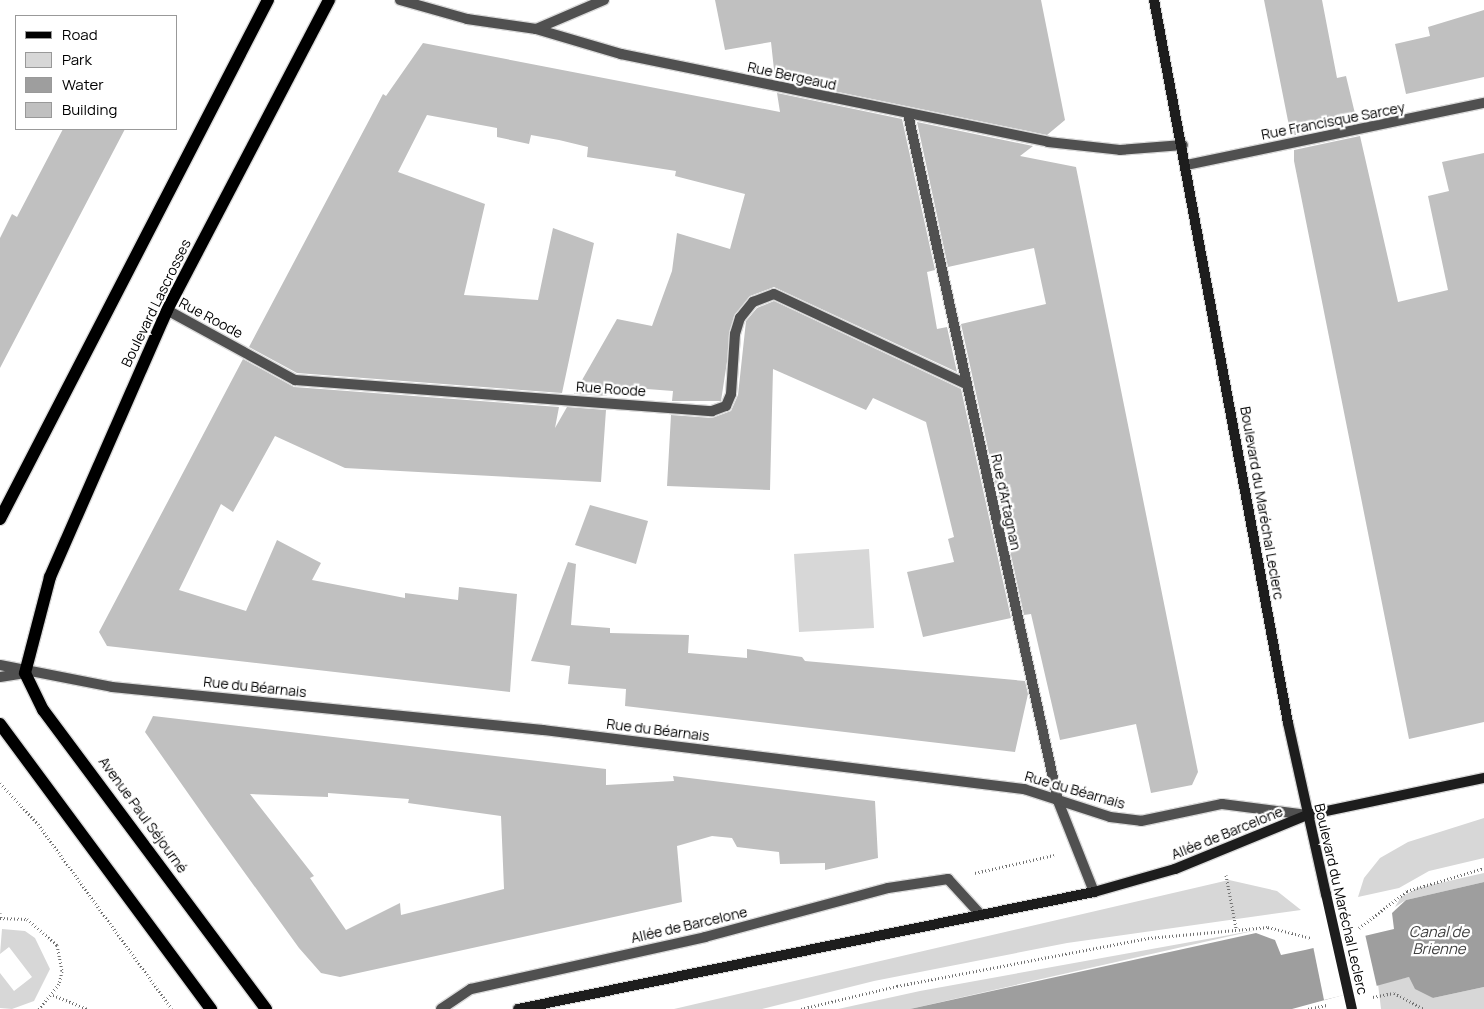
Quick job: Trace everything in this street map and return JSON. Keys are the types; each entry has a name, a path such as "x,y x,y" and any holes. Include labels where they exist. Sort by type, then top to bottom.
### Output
{"main road":[{"path":"0,520 268,0"},
{"name":"Boulevard Lascrosses","path":"25,672 34,631 50,577 167,310 329,0"},
{"name":"Boulevard du Maréchal Leclerc","path":"1154,0 1183,145 1307,815 1352,1009"},
{"name":"Avenue Paul Séjourné","path":"25,672 43,710 266,1009"},
{"path":"0,724 211,1009"},
{"name":"Allée de Barcelone","path":"518,1009 1094,892 1176,869 1307,815 1484,778"}],"street":[{"name":"Rue Bergeaud","path":"400,0 467,19 536,29 621,54 1048,142 1120,150 1183,145"},
{"path":"536,29 604,0"},
{"name":"Rue Francisque Sarcey","path":"1186,166 1484,103"},
{"name":"Rue d'Artagnan","path":"908,114 1058,801 1094,892"},
{"name":"Rue Roode","path":"167,310 295,380 712,411 726,406 731,394 735,334 740,318 753,302 774,294 966,384"},
{"name":"Rue du Béarnais","path":"0,665 25,672 112,687 543,730 1024,789 1058,801 1141,821 1222,804 1307,815"},
{"path":"0,677 25,672"},
{"path":"948,879 981,915"},
{"name":"Allée de Barcelone","path":"441,1009 471,989 706,937 888,888 948,879"}],"path":[{"path":"0,783 38,824 172,1009"},
{"path":"948,879 1077,850"},
{"path":"1354,928 1377,917 1406,891 1484,868"},
{"path":"1224,870 1236,928"},
{"path":"0,913 1,918 27,919 57,945 62,971 53,996 39,1009"},
{"path":"801,1009 898,986 1138,940 1236,928 1268,927 1300,938 1316,937"},
{"path":"53,996 87,1009"}],"green space":[{"path":"869,549 874,628 799,632 794,554"},
{"path":"1484,818 1484,858 1429,871 1399,888 1358,897 1364,878 1380,858 1408,842"},
{"path":"1484,873 1484,882 1406,900 1395,907 1401,897 1418,888"},
{"path":"1229,880 1277,891 1301,910 1067,943 874,981 762,1009 674,1009"},
{"path":"2,929 25,931 35,938 50,969 34,1001 12,1009 0,1008 0,973 14,991 32,977 9,947 0,954"},
{"path":"1257,930 910,1009 838,1009 920,991"},
{"path":"1409,977 1433,998 1484,987 1484,1009 1381,1009 1378,984"}],"water":[{"name":"Canal de Brienne","path":"1484,882 1484,987 1433,998 1415,989 1409,977 1292,1009 910,1009 1256,933 1275,940 1281,955 1305,950 1394,929 1392,913 1406,900"}],"pier":[{"path":"1365,934 1377,987 1324,1000 1313,946"}],"building":[{"path":"715,0 1041,0 1065,120 1047,135 775,79 771,42 725,50"},
{"path":"1264,0 1322,0 1337,78 1346,76 1357,122 1291,136"},
{"path":"1484,10 1484,77 1406,94 1395,44 1430,36 1428,27"},
{"path":"423,43 780,112 777,93 902,119 935,270 927,272 937,329 947,327 957,372 774,287 750,296 734,316 721,401 672,401 673,391 608,386 607,396 574,394 617,319 652,326 672,271 677,233 730,249 745,194 675,176 676,171 587,157 588,147 531,135 529,144 497,137 497,128 427,115 398,172 485,204 464,295 538,300 553,228 594,243 562,393 297,373 249,347 383,94 386,96"},
{"path":"917,122 1033,146 1020,156 1076,167 1198,772 1192,785 1151,793 1136,724 1060,740 1031,614 1024,615 961,324 1046,304 1034,248 948,267"},
{"path":"62,130 124,130 0,368 0,238 12,214 17,217"},
{"path":"1360,136 1398,302 1448,290 1428,196 1449,191 1442,162 1484,153 1484,722 1409,739 1294,161 1294,150"},
{"path":"774,301 961,389 1011,618 923,637 907,572 954,562 948,539 954,537 926,422 873,398 866,410 773,369 770,490 667,486 671,415 712,418 731,411 738,395 746,321 757,308"},
{"path":"243,359 294,387 559,407 555,428 567,407 606,410 601,482 345,468 275,436 233,512 221,504 179,590 246,611 277,540 321,563 312,580 405,598 405,593 458,600 459,587 517,594 510,692 107,646 99,632"},
{"path":"590,505 648,521 636,564 575,545"},
{"path":"568,562 576,564 571,625 610,628 610,633 689,635 688,653 747,658 747,649 802,657 805,661 1025,681 1028,694 1015,752 625,706 626,689 568,684 570,666 531,661"},
{"path":"153,716 606,769 606,785 674,781 673,776 875,801 878,858 825,870 825,863 780,864 779,852 737,847 732,838 712,836 677,846 682,902 340,977 321,973 299,948 145,732","holes":["328,793 409,799 408,803 501,816 504,889 401,915 400,903 346,930 310,878 314,876 250,794 328,797"]}]}
